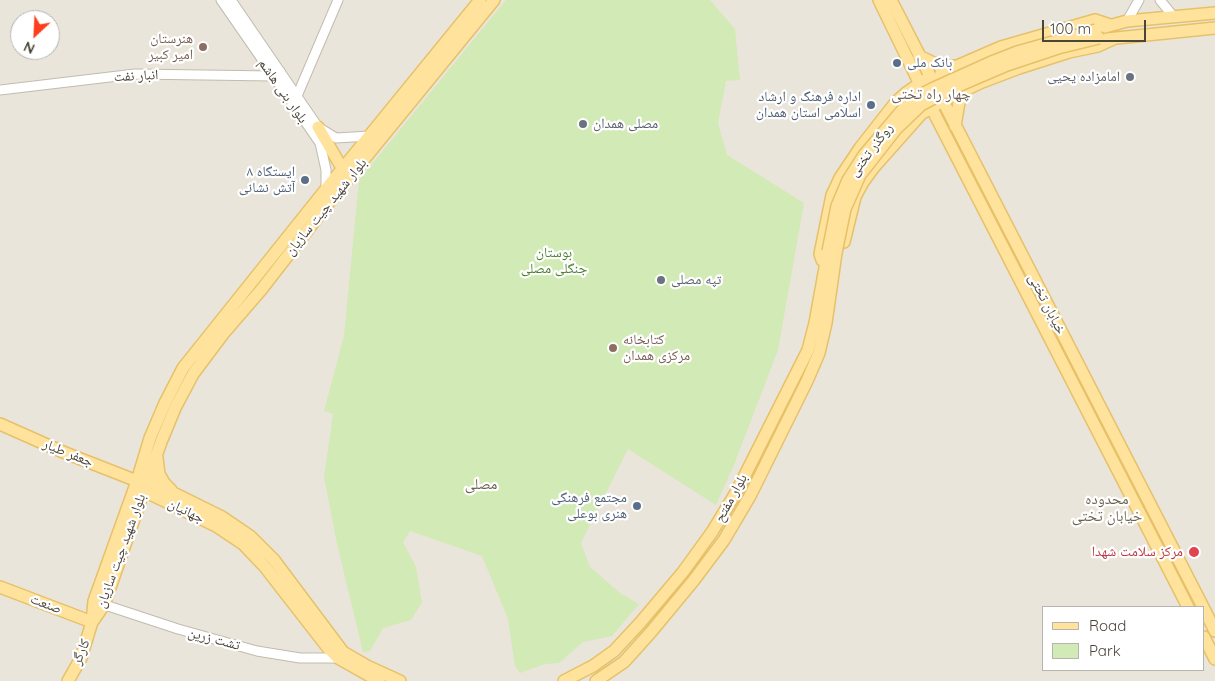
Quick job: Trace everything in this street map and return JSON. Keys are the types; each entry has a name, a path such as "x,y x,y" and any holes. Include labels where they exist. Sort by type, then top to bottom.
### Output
{"main road":[{"name":"بلوار شهید چیت سازیان","path":"143,484 150,438 165,403 184,368 261,290 345,174 370,136 480,0"},
{"name":"بلوار شهید چیت سازیان","path":"92,622 143,484 175,408 219,331 326,189 345,174 494,0"},
{"name":"خیابان تختی","path":"879,0 913,57 930,77 1202,606"},
{"name":"خیابان تختی","path":"891,0 913,57 919,84 1187,606"},
{"path":"953,96 948,95 941,89 939,78 941,73 1001,47 1095,20 1110,25 1173,16 1215,13"},
{"name":"روگذر تختی","path":"832,252 837,206 848,180 864,155 904,108 920,95 994,61 1017,52 1098,34 1110,25"},
{"path":"833,276 839,266 855,197 863,182 921,114 931,107 1019,68 1069,52 1098,46 1113,39 1215,28"},
{"path":"1098,34 1113,39"},
{"path":"825,266 820,254 832,195 840,178 860,148 896,102 908,81 913,57 940,66 959,65"},
{"path":"896,102 930,77"},
{"path":"955,126 959,102 968,89"},
{"path":"906,93 914,94 921,100 921,114"},
{"path":"902,135 925,118 933,118 939,123"},
{"path":"318,127 345,174"},
{"path":"825,266 832,252"},
{"path":"832,252 833,276"},
{"name":"بلوار مفتح","path":"564,681 593,666 614,651 683,572 712,532 738,489 808,350 815,323 825,266"},
{"name":"بلوار مفتح","path":"596,681 624,662 652,632 718,548 750,496 819,352 826,323 833,276"},
{"name":"جعفر طیار","path":"0,424 143,484"},
{"path":"156,455 164,483 176,494"},
{"name":"جهانیان","path":"143,484 176,494 222,517 250,536 274,560 340,655"},
{"name":"جهانیان","path":"143,484 216,526 243,544 265,567 328,648 340,655"},
{"name":"صنعت","path":"0,587 92,622"},
{"name":"خیابان تختی","path":"1205,616 1215,659"},
{"name":"کارگر","path":"68,681 81,658 92,622"},
{"path":"340,655 379,681"},
{"path":"340,655 400,681"}],"street":[{"name":"بلوار بنی هاشم","path":"221,0 277,73"},
{"name":"بلوار بنی هاشم","path":"231,0 320,143 326,170 326,189"},
{"path":"294,99 338,0"},
{"path":"1127,22 1139,0"},
{"path":"1160,0 1173,16"},
{"name":"انبار نفت","path":"0,90 135,74 277,73"},
{"name":"بلوار بنی هاشم","path":"294,99 318,127 336,138 370,136"},
{"name":"تشت زرین","path":"99,603 178,629 257,651 300,658 340,655"}],"shaded area":[{"path":"0,0 1215,0 1215,681 0,681"}],"green space":[{"name":"بوستان جنگلی مصلی","path":"506,0 710,0 735,29 740,80 726,81 718,123 727,155 804,203 778,350 734,465 716,505 628,449 581,543 590,567 620,593 639,604 612,636 583,642 559,663 545,664 520,673 515,666 508,619 482,556 410,531 403,542 416,567 422,602 411,620 383,628 370,651 363,652 337,544 324,477 333,414 324,411 344,336 359,180"}],"place":[{"name":"هنرستان امیر کبیر","path":"203,47"},
{"name":"بانک ملی","path":"897,63"},
{"name":"امامزاده یحیی","path":"1130,77"},
{"name":"اداره فرهنگ و ارشاد اسلامی استان همدان","path":"871,105"},
{"name":"مصلی همدان","path":"583,124"},
{"name":"ایستگاه ۸ آتش نشانی","path":"305,180"},
{"name":"تپه مصلی","path":"661,280"},
{"name":"کتابخانه مرکزی همدان","path":"613,348"},
{"name":"مجتمع فرهنگی هنری بوعلی","path":"637,506"},
{"name":"مرکز سلامت شهدا","path":"1194,552"}],"district":[{"name":"چهار راه تختی","path":"931,94"},
{"name":"مصلی","path":"481,484"},
{"name":"محدوده خیابان تختی","path":"1107,508"}]}
